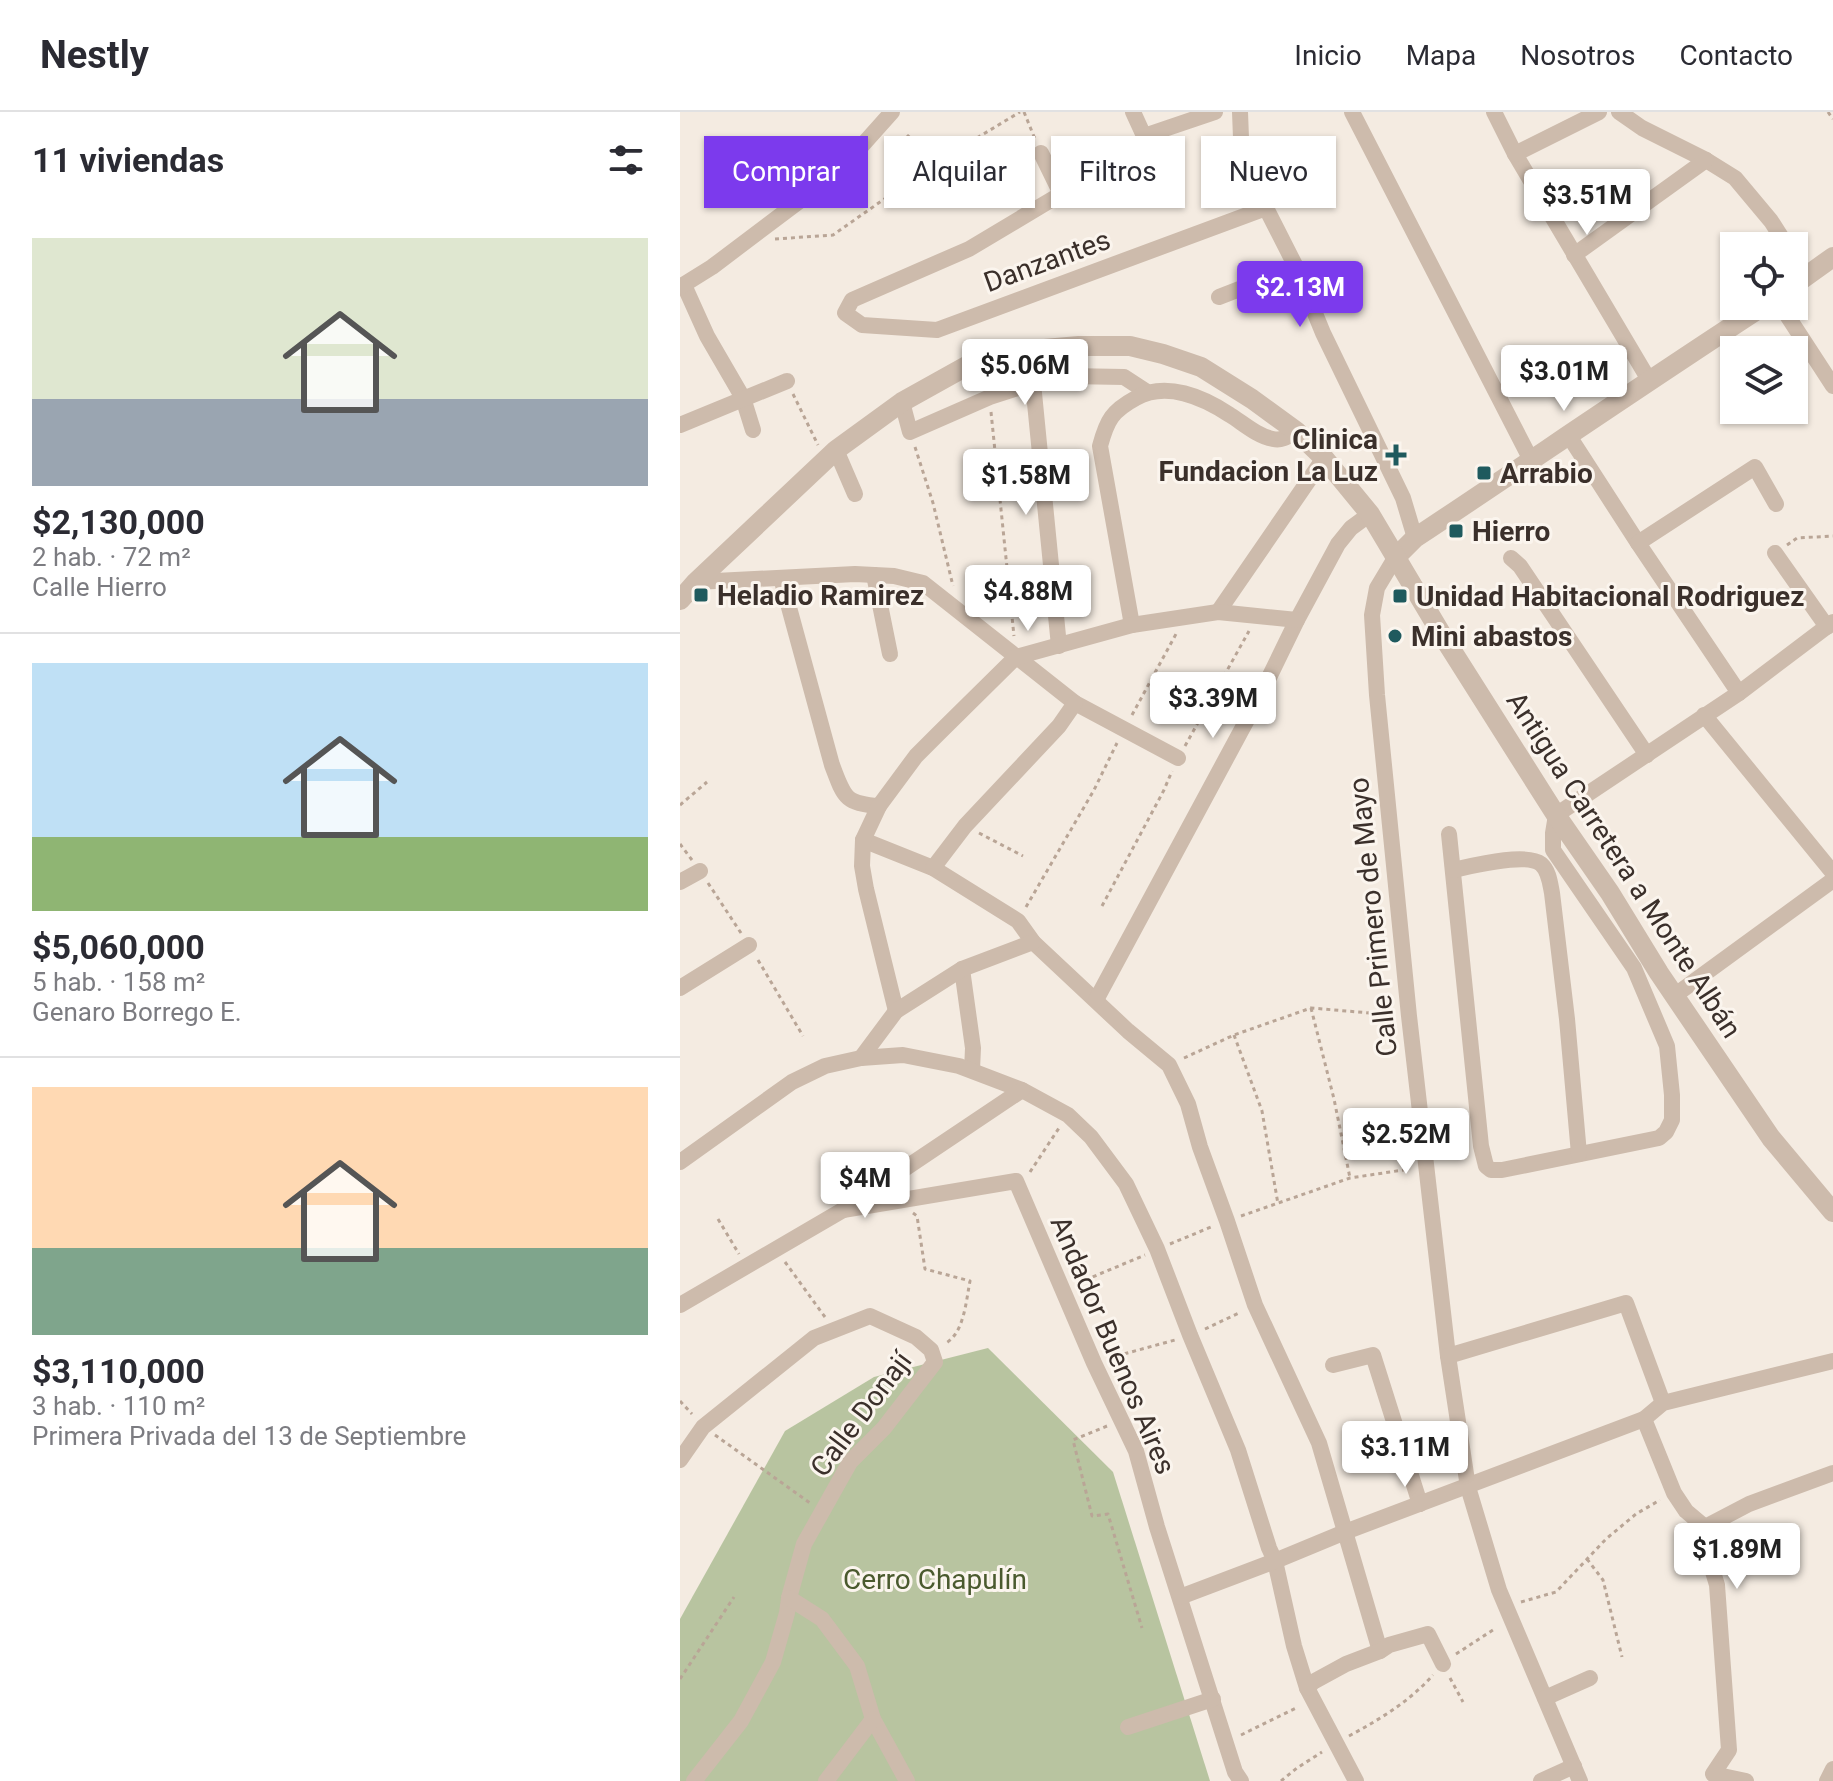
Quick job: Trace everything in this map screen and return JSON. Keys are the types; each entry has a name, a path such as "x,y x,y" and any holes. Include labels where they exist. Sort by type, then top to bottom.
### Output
{"street":[{"path":"753,430 743,398 682,286 830,178 892,112"},
{"path":"1133,112 1144,136 1215,112"},
{"path":"1240,112 1241,136"},
{"path":"1352,112 1531,460"},
{"path":"1494,112 1515,154 1649,380"},
{"path":"1515,154 1599,112"},
{"path":"1619,112 1642,128 1735,178 1778,232"},
{"name":"Danzantes","path":"1041,153 1061,194 969,249 852,300 845,313 862,325 937,330 1266,208"},
{"path":"1574,255 1706,160"},
{"path":"1266,208 1403,498 1415,538"},
{"path":"1808,275 1833,257"},
{"path":"1219,297 1296,267"},
{"path":"1395,558 1415,538 1741,320"},
{"path":"1790,320 1833,386"},
{"name":"Antigua Carretera a Monte Albán","path":"680,600 831,454 902,402 972,363 1033,350 1130,346 1201,367 1296,431 1324,458 1370,514 1556,815 1610,893 1674,996 1771,1138 1833,1212"},
{"path":"902,402 910,432 990,397 1068,376 1124,377 1147,392"},
{"path":"680,425 787,381"},
{"path":"1033,383 1059,646"},
{"path":"1132,625 1100,446 1106,423 1124,405 1147,392 1172,390 1226,412 1253,431 1272,439 1284,439 1296,431"},
{"path":"1569,436 1739,693"},
{"path":"831,454 855,494"},
{"path":"1218,612 1324,458"},
{"path":"1638,543 1755,467 1776,504"},
{"path":"1096,1000 1338,544 1351,528 1370,514"},
{"path":"1449,834 1481,1146 1486,1166 1491,1170 1502,1170 1659,1138 1672,1120 1667,1046 1634,968 1553,850 1556,815 1739,693 1830,625 1775,553"},
{"name":"Calle Primero de Mayo","path":"1395,558 1377,588 1372,615 1377,695 1425,1167 1448,1356 1468,1487 1499,1590 1577,1773"},
{"path":"1516,562 1647,755"},
{"path":"874,575 890,654"},
{"path":"696,582 874,575 923,583 1075,703 1178,758"},
{"path":"781,578 840,786 849,799 859,805 879,806"},
{"path":"896,1011 866,889 862,866 863,840 879,806 916,756 1016,657 1132,625 1218,612 1297,620"},
{"path":"933,868 965,826 1059,726 1075,703"},
{"path":"1704,715 1833,873"},
{"path":"863,840 933,868 1018,921 1033,942 1169,1065 1188,1104 1255,1305 1319,1443 1380,1651"},
{"path":"1453,870 1524,859 1537,861 1545,867 1550,879 1559,949 1579,1154"},
{"path":"680,882 700,871"},
{"path":"1674,996 1833,880"},
{"path":"861,1058 896,1011 962,969 1033,942"},
{"path":"680,988 749,945"},
{"path":"962,969 973,1048 972,1070"},
{"path":"680,1162 792,1082 825,1066 861,1058 903,1055 972,1070 1022,1090 1068,1115 1091,1137 1126,1184 1157,1249 1238,1450 1275,1561 1294,1646 1310,1693 1356,1781"},
{"path":"680,1305 843,1210 1022,1090"},
{"path":"889,1181 897,1201"},
{"path":"843,1210 1016,1181"},
{"name":"Andador Buenos Aires","path":"1016,1181 1094,1363 1136,1451 1157,1527 1235,1772 1241,1781"},
{"path":"1448,1356 1626,1303 1663,1403"},
{"name":"Calle Donají","path":"680,1460 703,1427 814,1338 870,1316 916,1337 931,1350 935,1362 884,1428 850,1462 804,1544 773,1662 741,1721 694,1781"},
{"path":"1333,1365 1373,1355 1420,1504"},
{"path":"1180,1597 1644,1419 1663,1403 1833,1361"},
{"path":"1644,1419 1674,1493 1686,1511 1705,1527 1707,1552 1717,1585 1729,1750 1713,1774 1746,1781"},
{"path":"1705,1527 1749,1504 1833,1473"},
{"path":"789,1598 822,1619 857,1666 873,1719 907,1781"},
{"path":"1310,1693 1313,1682 1346,1664 1389,1645 1428,1634 1443,1664"},
{"path":"1545,1698 1590,1678"},
{"path":"1128,1727 1213,1699"},
{"path":"826,1781 873,1719"},
{"path":"1827,1781 1833,1769"},
{"path":"1541,1781 1577,1773"}],"path":[{"path":"981,136 1022,112 1041,153"},
{"path":"1828,112 1833,119"},
{"path":"776,239 833,235 884,199"},
{"path":"787,381 831,454"},
{"path":"990,397 1016,657"},
{"path":"910,432 933,503 958,611"},
{"path":"1775,553 1797,538 1833,536"},
{"path":"1018,921 1094,790 1185,618"},
{"path":"680,805 707,782"},
{"path":"965,826 1023,856"},
{"path":"1311,1008 1350,1178"},
{"path":"1169,1065 1234,1035 1311,1008 1409,1016"},
{"path":"1234,1035 1262,1111 1278,1204"},
{"path":"1016,1181 1026,1177 1068,1115"},
{"path":"1063,1289 1227,1221 1350,1178 1425,1167"},
{"path":"897,1201 917,1216 925,1269 970,1281 965,1308 952,1340 931,1350"},
{"path":"718,1219 746,1265"},
{"path":"776,1249 834,1330"},
{"path":"680,1401 703,1427 823,1512"},
{"path":"1122,1421 1073,1440 1092,1516 1108,1514 1142,1628"},
{"path":"1281,1781 1297,1768 1386,1715 1417,1692 1443,1664 1508,1613 1556,1592 1606,1539 1636,1514 1674,1493"},
{"path":"1587,1559 1603,1580 1622,1657"},
{"path":"680,1679 734,1597"},
{"path":"1443,1664 1463,1702"},
{"path":"1226,1741 1252,1730 1310,1693"}],"green space":[{"name":"Cerro Chapulín","path":"988,1348 1113,1472 1210,1781 680,1781 680,1619 785,1431 874,1377"}],"place":[{"name":"Clinica Fundacion La Luz","path":"1396,455"},
{"name":"Arrabio","path":"1484,473"},
{"name":"Hierro","path":"1456,531"},
{"name":"Heladio Ramirez","path":"701,595"},
{"name":"Unidad Habitacional Rodriguez","path":"1400,596"},
{"name":"Mini abastos","path":"1395,636"}]}
